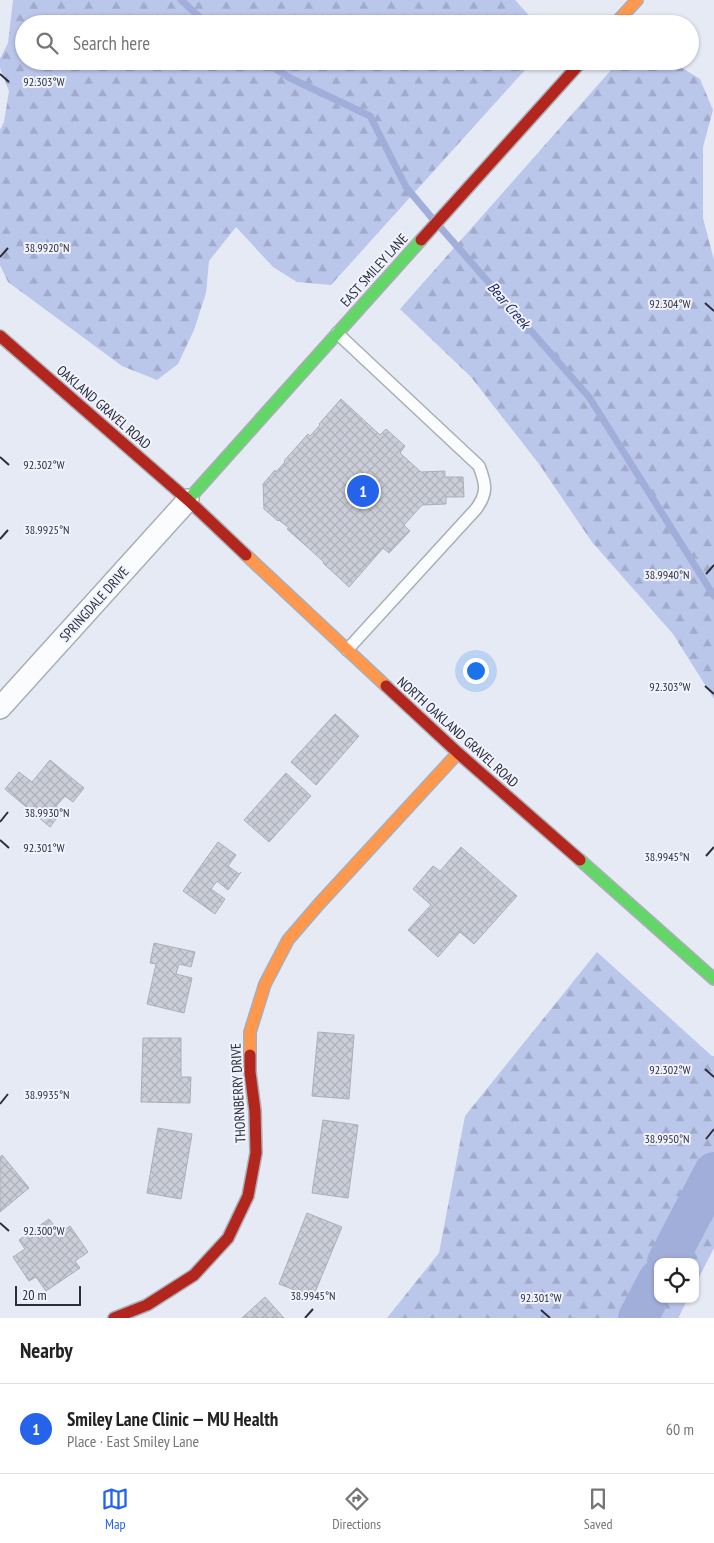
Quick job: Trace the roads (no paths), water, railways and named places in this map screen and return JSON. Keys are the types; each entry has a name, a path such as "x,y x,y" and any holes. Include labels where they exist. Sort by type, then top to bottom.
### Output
{"street":[{"path":"623,15 637,0"},
{"name":"EAST SMILEY LANE","path":"188,500 574,70"},
{"name":"OAKLAND GRAVEL ROAD","path":"0,336 188,500"},
{"name":"NORTH OAKLAND GRAVEL ROAD","path":"188,500 458,754 714,979"},
{"name":"SPRINGDALE DRIVE","path":"0,708 188,500"},
{"name":"THORNBERRY DRIVE","path":"114,1318 147,1305 194,1275 228,1238 248,1196 256,1153 255,1112 250,1072 250,1032 265,984 288,940 458,754"}],"lane":[{"path":"337,333 479,466 485,487 483,499 476,509 347,650"}],"waterway":[{"name":"Bear Creek","path":"181,0 197,15"},
{"name":"Bear Creek","path":"277,70 290,78 370,116 406,187 432,218"},
{"name":"Bear Creek","path":"441,228 589,397 714,596"},
{"name":"Bear Creek","path":"669,1258 714,1172"},
{"name":"Bear Creek","path":"638,1318 654,1288"}],"place":[{"name":"Smiley Lane Clinic — MU Health","path":"363,491"}]}
